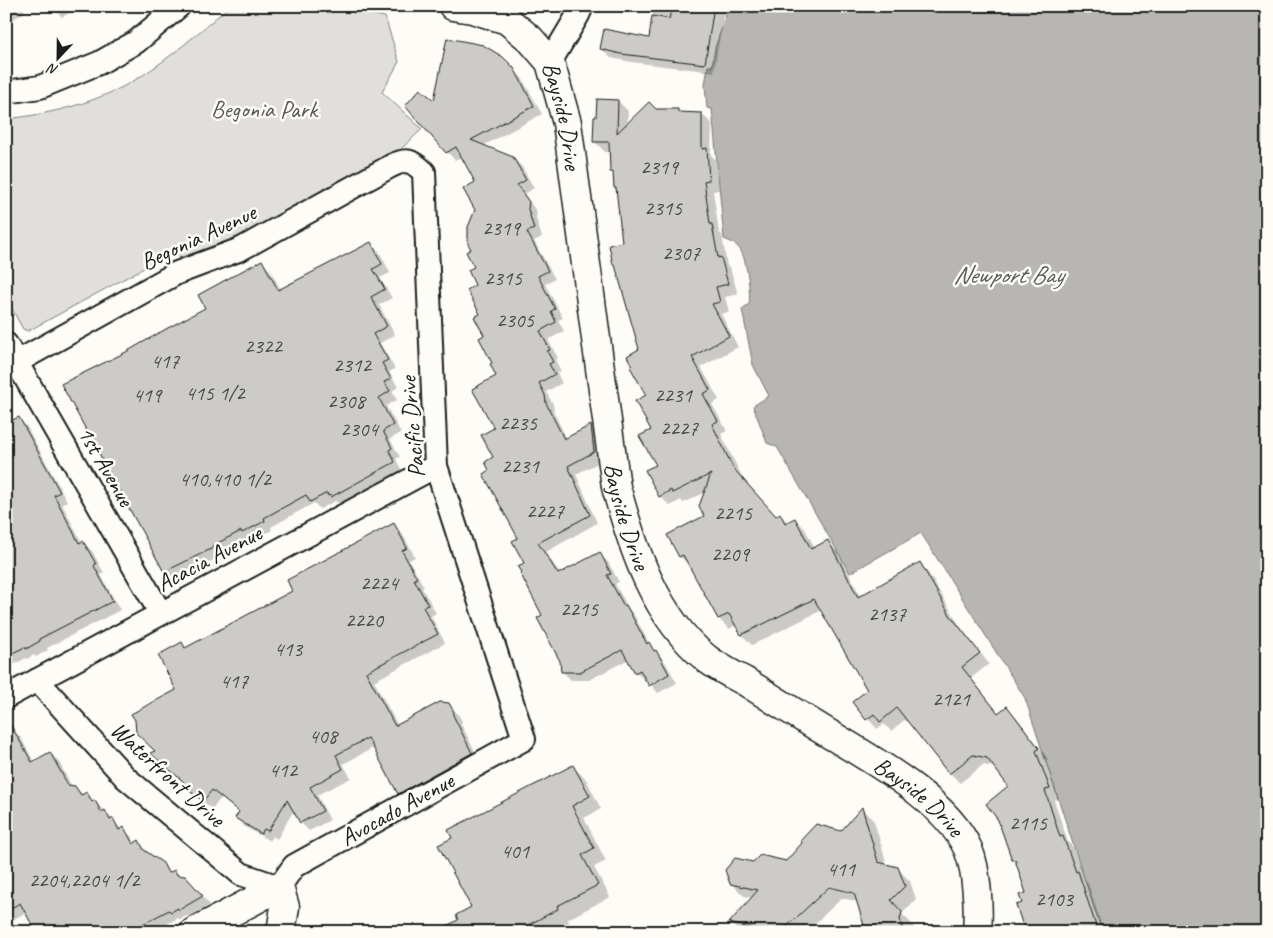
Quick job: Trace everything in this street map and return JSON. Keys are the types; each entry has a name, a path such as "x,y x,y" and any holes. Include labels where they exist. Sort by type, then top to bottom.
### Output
{"main road":[{"name":"Bayside Drive","path":"454,6 507,20 530,39 550,62 567,123 616,487 629,535 655,595 679,631 707,659 876,763 923,795 953,825 968,850 975,876 978,913 977,932"},
{"name":"Avocado Avenue","path":"194,932 279,887"},
{"path":"279,887 285,907 282,932"}],"street":[{"path":"6,92 40,87 99,63 136,42 179,6"},
{"path":"550,62 582,6"},
{"name":"Begonia Avenue","path":"9,358 177,273 241,249 402,160 414,162"},
{"name":"Pacific Drive","path":"414,162 424,172 436,466 524,739"},
{"name":"1st Avenue","path":"9,358 161,614"},
{"name":"Acacia Avenue","path":"6,697 436,466"},
{"name":"Waterfront Drive","path":"37,680 126,778 241,874 279,887"},
{"name":"Avocado Avenue","path":"279,887 294,866 524,739"}],"green space":[{"name":"Begonia Park","path":"230,6 334,6 385,17 399,62 382,92 422,129 399,151 244,235 179,258 175,251 28,331 23,329 6,298 6,119 41,114 75,106 125,86 163,61"}],"water":[{"name":"Newport Bay","path":"729,6 1267,6 1267,932 1102,932 1025,698 921,533 850,573 777,447 767,443 753,406 769,396 753,365 742,309 749,304 748,278 744,258 737,246 724,239 712,109 707,108 705,85 708,66 712,66 715,48"}],"building":[{"path":"672,6 714,6 705,64 621,54 600,49 604,29 649,38 652,16 669,19"},
{"path":"447,38 483,45 503,57 514,68 534,106 471,140 513,157 526,180 517,185 529,202 528,209 534,229 527,232 548,271 538,276 555,309 551,311 556,322 540,331 550,350 547,351 553,362 549,364 555,374 539,383 545,395 546,403 564,439 591,425 594,452 568,466 590,515 538,543 558,574 600,552 611,574 607,575 624,606 626,605 647,644 649,642 654,651 656,650 669,674 649,686 640,670 635,673 622,650 580,672 561,672 560,661 537,618 542,615 520,573 522,572 518,566 524,563 512,541 518,538 483,474 489,470 485,462 493,457 481,435 494,428 472,389 496,376 490,364 492,363 479,338 484,335 474,317 480,314 467,290 475,285 468,270 474,267 466,252 471,249 468,244 468,227 475,210 463,189 475,182 456,147 446,153 405,106 420,89 434,100"},
{"path":"597,99 618,100 617,133 649,102 656,109 678,109 678,112 702,113 702,149 707,148 709,180 704,181 710,224 712,224 718,258 721,257 728,284 716,287 720,302 712,304 729,336 692,357 710,390 703,394 718,421 712,424 733,468 776,516 780,513 785,523 795,518 811,549 828,540 858,597 920,562 950,615 980,653 962,667 998,713 1007,706 1039,748 1036,751 1050,789 1045,790 1060,837 1063,836 1076,872 1078,871 1098,932 1031,932 1022,923 1016,905 1022,903 1019,895 1026,893 1015,860 1012,860 998,820 986,804 1008,786 987,758 973,755 949,774 897,708 880,722 874,714 866,720 852,702 867,690 814,599 741,635 729,614 718,619 683,555 679,557 667,535 704,516 699,506 711,474 672,493 671,490 659,497 645,470 656,465 639,436 651,430 635,401 646,395 630,367 632,366 627,356 639,349 615,265 613,265 609,245 622,242 616,188 614,188 613,172 610,172 609,142 593,142"},
{"path":"371,242 382,264 373,269 385,289 371,297 387,326 373,334 388,360 382,363 391,379 384,382 390,391 379,398 393,425 383,431 392,448 389,450 395,462 331,497 327,493 310,502 306,495 264,518 265,521 242,533 241,531 212,546 213,548 164,572 61,384 126,352 205,308 198,295 262,260 278,290"},
{"path":"19,417 60,492 54,495 79,543 83,541 96,564 94,566 113,601 39,639 40,641 26,649 25,647 6,656 6,423"},
{"path":"394,523 407,548 402,551 417,578 414,579 428,605 423,607 438,634 366,672 395,726 440,702 449,703 472,753 398,794 368,738 336,755 343,769 310,787 323,811 300,823 287,800 268,831 264,829 261,834 235,818 239,812 212,790 203,801 180,784 184,782 150,753 155,751 136,733 135,720 131,714 176,690 158,655 182,642 185,648 292,591 287,580"},
{"path":"6,717 32,762 50,752 68,785 75,786 81,795 87,792 92,802 95,800 101,812 105,810 110,820 113,818 119,830 124,827 133,844 139,840 144,850 163,863 168,873 175,870 177,875 185,876 203,896 179,910 178,908 171,912 169,910 139,926 142,932 36,932 20,903 6,911"},
{"path":"573,765 590,796 572,806 594,848 582,855 598,885 557,906 558,909 515,932 435,932 458,920 456,915 471,907 438,845 452,838 448,830"},
{"path":"862,807 878,862 898,867 905,886 891,900 902,912 900,919 903,932 866,932 854,893 829,887 781,932 766,932 729,923 758,890 730,884 725,870 735,858 753,862 760,855 786,861 802,843 801,840 816,824 841,831"}]}
